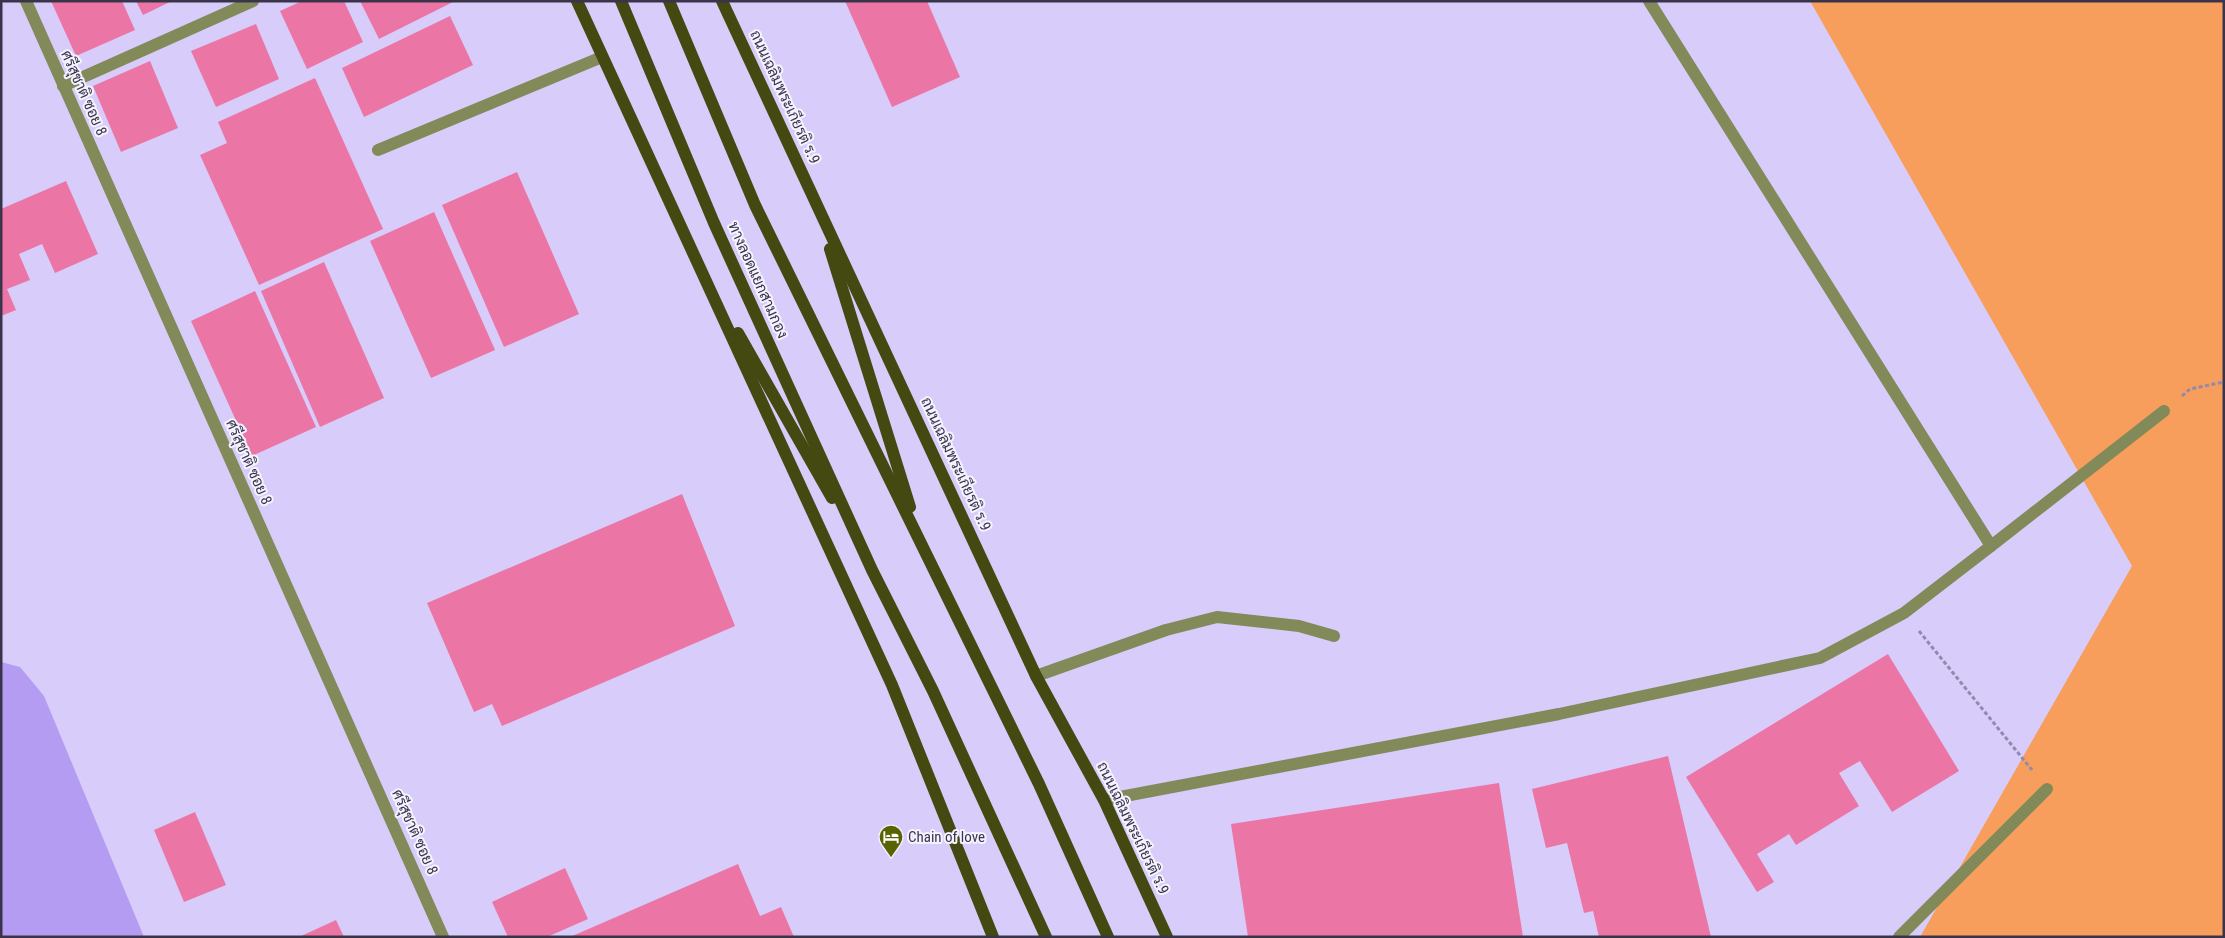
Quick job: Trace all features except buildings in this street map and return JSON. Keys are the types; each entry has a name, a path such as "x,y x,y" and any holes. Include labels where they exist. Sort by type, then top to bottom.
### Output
{"main road":[{"path":"577,1 892,685 993,937"},
{"name":"ทางลอดแยกสามกอง","path":"621,1 714,223 872,570"},
{"name":"ทางลอดแยกสามกอง","path":"669,1 755,205 922,545"},
{"name":"ถนนเฉลิมพระเกียรติ ร.9","path":"722,1 1036,676 1104,800 1168,937"},
{"path":"815,202 922,545 1040,784 1108,937"},
{"path":"694,256 872,570 933,691 1046,937"}],"street":[{"name":"ศรีสุชาติ ซอย 8","path":"26,1 443,937"},
{"path":"63,86 254,1"},
{"path":"1649,1 1991,546"},
{"path":"378,150 602,57"},
{"path":"1104,800 1560,714 1820,658 1904,613 2164,410"},
{"path":"1036,676 1166,630 1217,617 1299,626 1334,636"},
{"path":"1899,937 2047,789"}],"path":[{"path":"2164,410 2190,389 2224,382"},
{"path":"1904,613 2047,789"}],"shaded area":[{"path":"1810,1 2224,1 2224,937 1920,937 2132,566"},
{"path":"1,662 20,667 44,696 144,937 1,937"}],"place":[{"name":"Chain of love","path":"891,858"}]}
